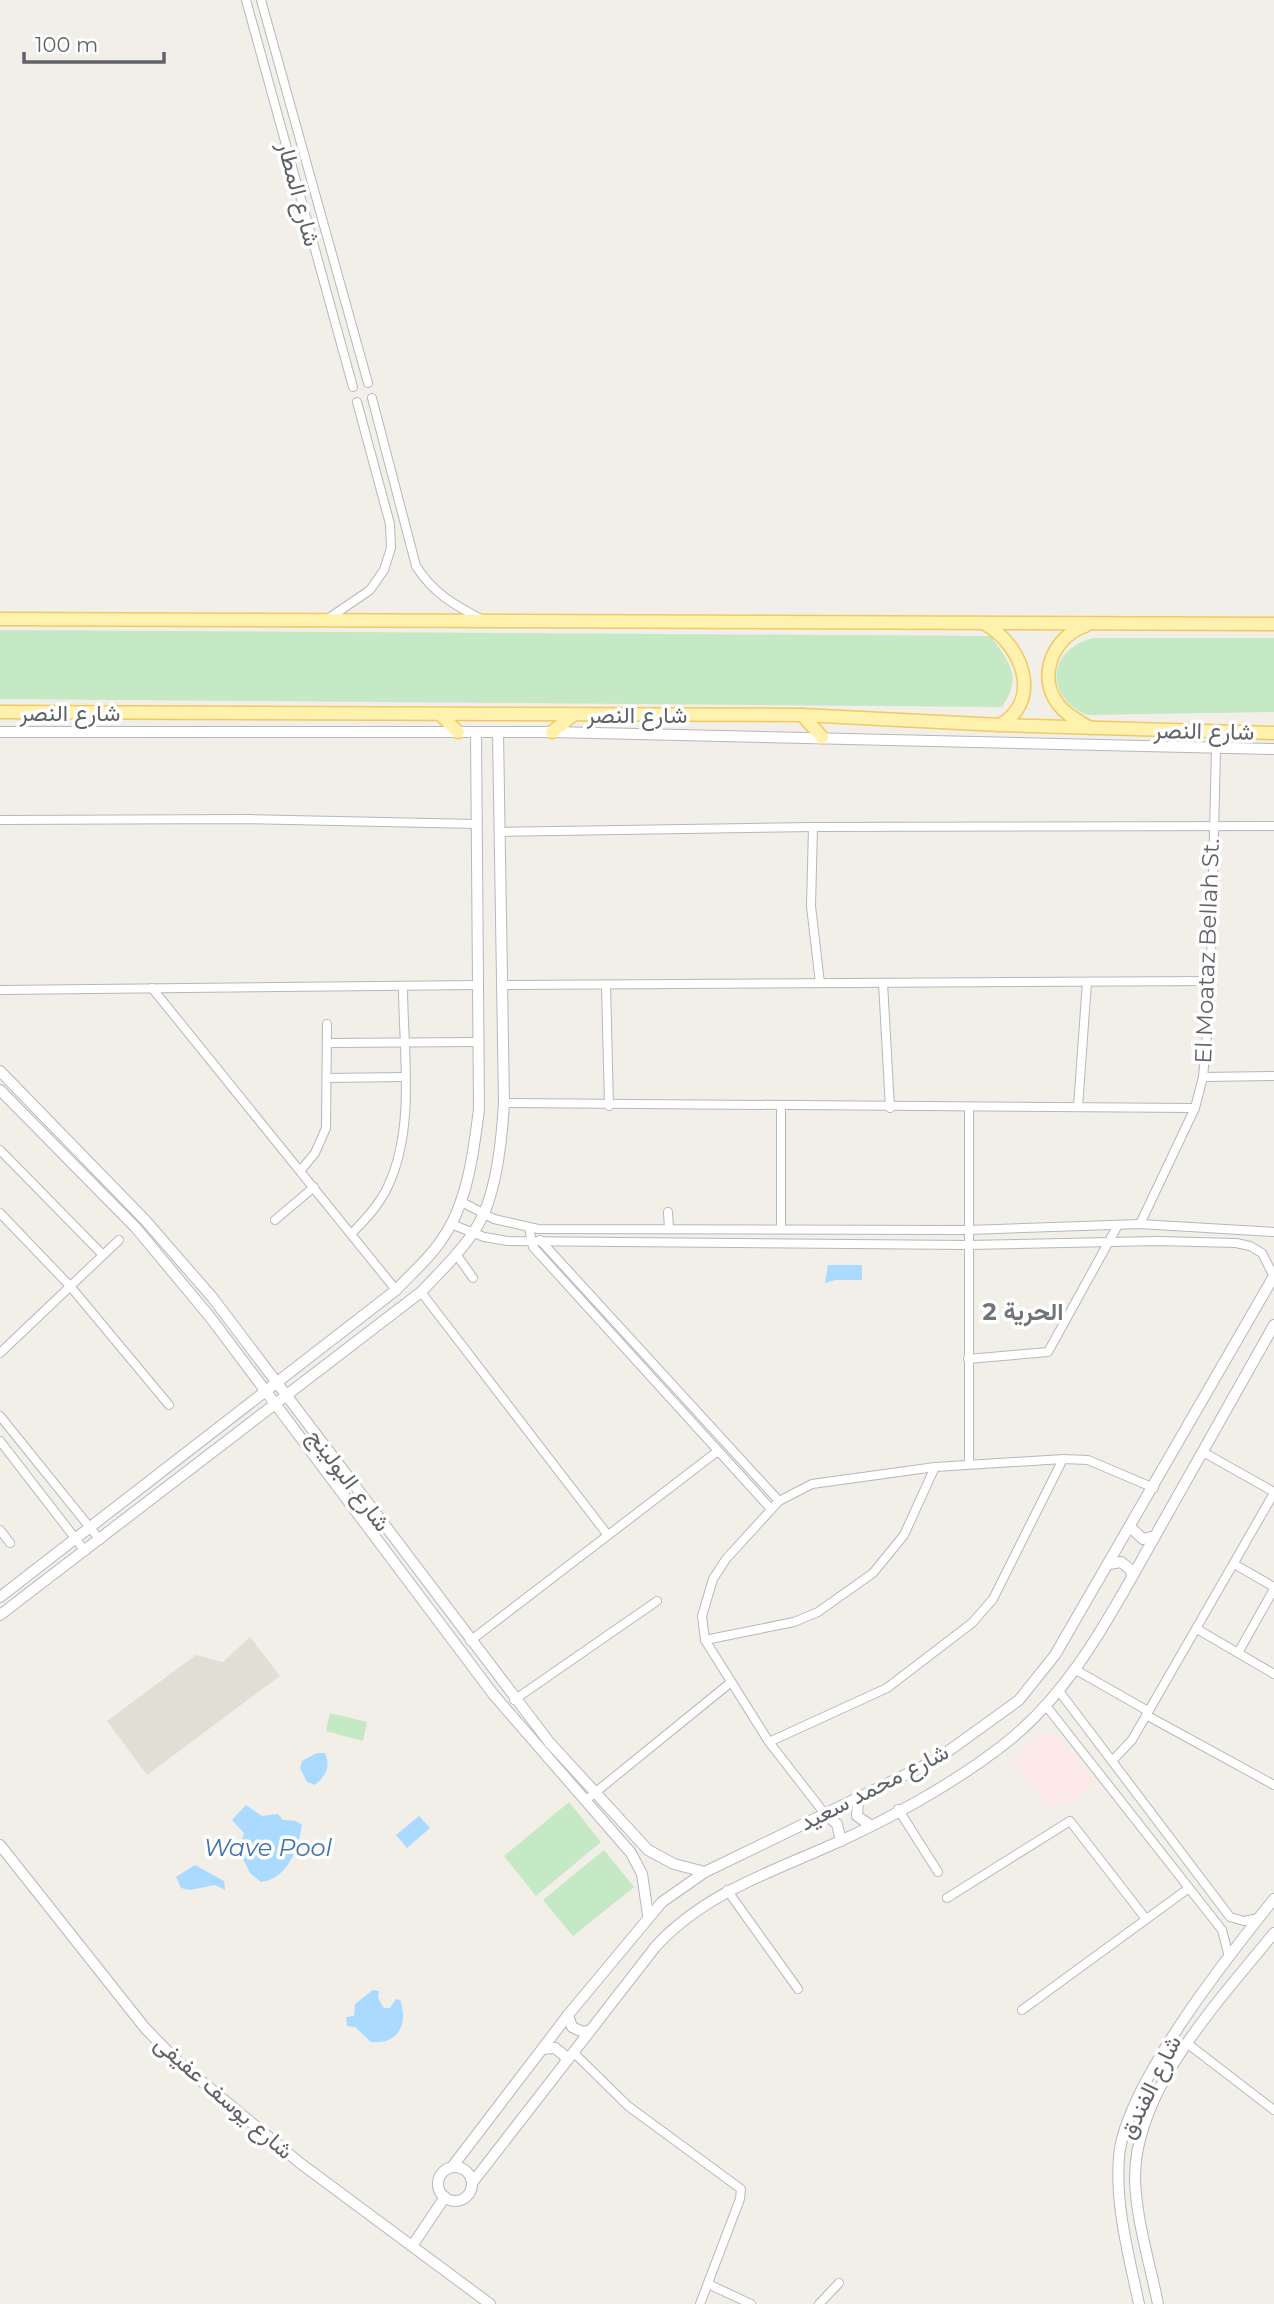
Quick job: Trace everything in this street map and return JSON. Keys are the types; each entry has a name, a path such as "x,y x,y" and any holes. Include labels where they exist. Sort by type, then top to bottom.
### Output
{"main road":[{"path":"0,619 330,618 488,623 1274,624"},
{"path":"984,623 999,632 1012,645 1020,661 1023,679 1019,706 1000,725"},
{"path":"1091,728 1059,705 1049,676 1050,661 1061,640 1080,627 1095,624"},
{"name":"شارع النصر","path":"0,712 802,715 1000,725 1274,733"},
{"path":"440,714 458,732"},
{"path":"552,732 573,715"},
{"path":"802,715 822,737"}],"street":[{"name":"شارع المطار","path":"246,0 353,387"},
{"name":"شارع المطار","path":"261,0 368,383"},
{"path":"334,319 349,314"},
{"path":"372,398 416,566 427,584 446,601 488,623"},
{"path":"330,618 370,590 384,570 391,548 390,524 357,402"},
{"path":"373,463 387,459"},
{"path":"0,732 552,732 1274,749"},
{"path":"0,1597 396,1290 420,1266 451,1224 473,1152 479,1109 476,732"},
{"path":"0,1615 421,1292 472,1233 482,1214 497,1158 504,1103 498,732"},
{"name":"El Moataz Bellah St.","path":"1140,1224 1195,1108 1203,1077 1211,981 1212,828 1216,749"},
{"path":"477,761 488,756 499,761"},
{"path":"0,820 248,819 477,824"},
{"path":"500,832 813,827 1274,826"},
{"path":"813,827 811,906 820,983"},
{"path":"501,985 1211,981"},
{"path":"1078,1107 1087,982"},
{"path":"883,983 890,1108"},
{"path":"0,990 478,985"},
{"path":"606,985 609,1106"},
{"path":"352,1233 370,1214 388,1186 403,1134 403,986"},
{"path":"152,988 396,1290"},
{"path":"301,1170 315,1153 326,1128 327,1024"},
{"path":"327,1042 478,1042"},
{"name":"شارع البولينج","path":"0,1071 145,1220 212,1297 514,1700 595,1793 648,1850 674,1864 705,1872"},
{"path":"1203,1077 1274,1076"},
{"path":"327,1078 404,1077"},
{"name":"شارع البولينج","path":"0,1090 136,1228 211,1317 408,1583 494,1694 637,1861 648,1916"},
{"path":"504,1103 609,1106 1195,1108"},
{"path":"781,1106 781,1230"},
{"path":"969,1108 969,1464"},
{"path":"0,1150 103,1255"},
{"path":"275,1220 314,1187"},
{"path":"460,1201 482,1214 533,1228 968,1230 1140,1224 1274,1232"},
{"path":"668,1212 669,1229"},
{"path":"0,1213 70,1286 169,1405"},
{"path":"136,1228 145,1220"},
{"path":"451,1224 496,1240 535,1241 968,1245 1158,1241 1243,1244 1262,1253 1274,1276"},
{"path":"968,1359 1048,1352 1118,1225"},
{"path":"1158,1241 1160,1225"},
{"path":"533,1228 535,1241 652,1379 771,1509"},
{"path":"0,1353 119,1240"},
{"path":"535,1241 779,1501"},
{"path":"456,1254 473,1278"},
{"name":"شارع محمد سعيد","path":"452,2167 568,2015 648,1916 705,1872 936,1760 1019,1700 1055,1654 1154,1488 1274,1276"},
{"path":"421,1292 607,1534"},
{"name":"شارع محمد سعيد","path":"472,2183 588,2031 671,1929 727,1890 841,1841 951,1781 999,1749 1047,1707 1076,1670 1132,1576 1274,1325"},
{"path":"652,1379 659,1371"},
{"path":"0,1416 100,1540"},
{"path":"3,1445 85,1551"},
{"path":"0,1457 3,1445"},
{"path":"470,1641 718,1451"},
{"path":"1112,1761 1132,1740 1274,1492 1203,1452"},
{"path":"769,1742 887,1688 972,1623 993,1598 1063,1459"},
{"path":"841,1841 837,1825 825,1814 769,1742 705,1640 702,1616 713,1579 726,1559 779,1501 812,1483 935,1467 1063,1459 1088,1460 1154,1488"},
{"path":"705,1640 794,1622 818,1612 873,1573 904,1535 935,1467"},
{"path":"1130,1527 1143,1539 1155,1536"},
{"path":"0,1530 10,1543"},
{"path":"1109,1564 1115,1561 1127,1564 1132,1576"},
{"path":"1234,1564 1274,1588 1238,1653"},
{"path":"408,1583 420,1574"},
{"path":"418,1595 429,1586"},
{"path":"514,1700 657,1601"},
{"path":"1197,1629 1274,1674"},
{"path":"1076,1670 1274,1785"},
{"path":"586,1800 730,1683"},
{"path":"1059,1691 1230,1917 1244,1922 1259,1918"},
{"path":"1047,1707 1222,1930 1228,1957"},
{"path":"858,1799 857,1816 870,1825"},
{"path":"898,1809 938,1872"},
{"path":"947,1898 1070,1821 1146,1919"},
{"name":"شارع يوسف عفيفى","path":"0,1845 137,2017 176,2060 300,2163 490,2304"},
{"path":"1022,2010 1189,1888"},
{"path":"727,1890 798,1989"},
{"name":"شارع الفندق","path":"1139,2304 1119,2194 1119,2155 1123,2137 1138,2099 1168,2044 1228,1957 1274,1899"},
{"name":"شارع الفندق","path":"1158,2304 1138,2197 1136,2161 1155,2100 1188,2044 1272,1939"},
{"path":"568,2015 572,2027 577,2031 588,2031"},
{"path":"1188,2044 1274,2110"},
{"path":"542,2049 555,2048 566,2062"},
{"path":"573,2052 628,2106 741,2189 740,2199 700,2304"},
{"path":"452,2167 465,2170 472,2183 470,2192 463,2198 454,2200 445,2197 439,2180 444,2172 452,2167"},
{"path":"412,2246 445,2197"},
{"path":"819,2304 839,2283"},
{"path":"708,2284 751,2304"}],"shaded area":[{"path":"250,1637 280,1676 147,1775 107,1721 196,1655 223,1662"},
{"path":"1056,1733 1096,1783 1065,1804 1047,1807 1011,1759 1043,1734"}],"green space":[{"path":"0,630 991,636 1008,662 1012,687 1002,707 0,699"},
{"path":"1093,638 1274,638 1274,712 1087,715 1063,697 1057,674 1067,653 1078,644"},
{"path":"330,1713 367,1722 363,1741 326,1731"},
{"path":"569,1802 601,1842 536,1896 504,1856"},
{"path":"604,1850 634,1887 573,1936 543,1900"}],"water":[{"path":"828,1265 862,1265 862,1280 835,1280 825,1283"},
{"path":"317,1753 325,1753 327,1767 325,1774 315,1785 307,1782 300,1768 302,1761"},
{"name":"Wave Pool","path":"246,1805 262,1816 278,1814 283,1820 296,1821 302,1825 290,1861 285,1869 270,1880 261,1882 250,1873 239,1851 244,1833 232,1820"},
{"path":"419,1816 430,1828 407,1848 396,1835"},
{"path":"195,1865 224,1881 225,1890 215,1885 190,1890 181,1888 176,1877"},
{"path":"373,1990 379,1991 378,1998 384,2008 390,2008 396,1999 400,2000 402,2009 402,2025 399,2031 388,2040 380,2042 371,2042 355,2027 347,2026 346,2017 354,2016 355,2004"}],"district":[{"name":"الحرية 2","path":"1023,1311"}]}
